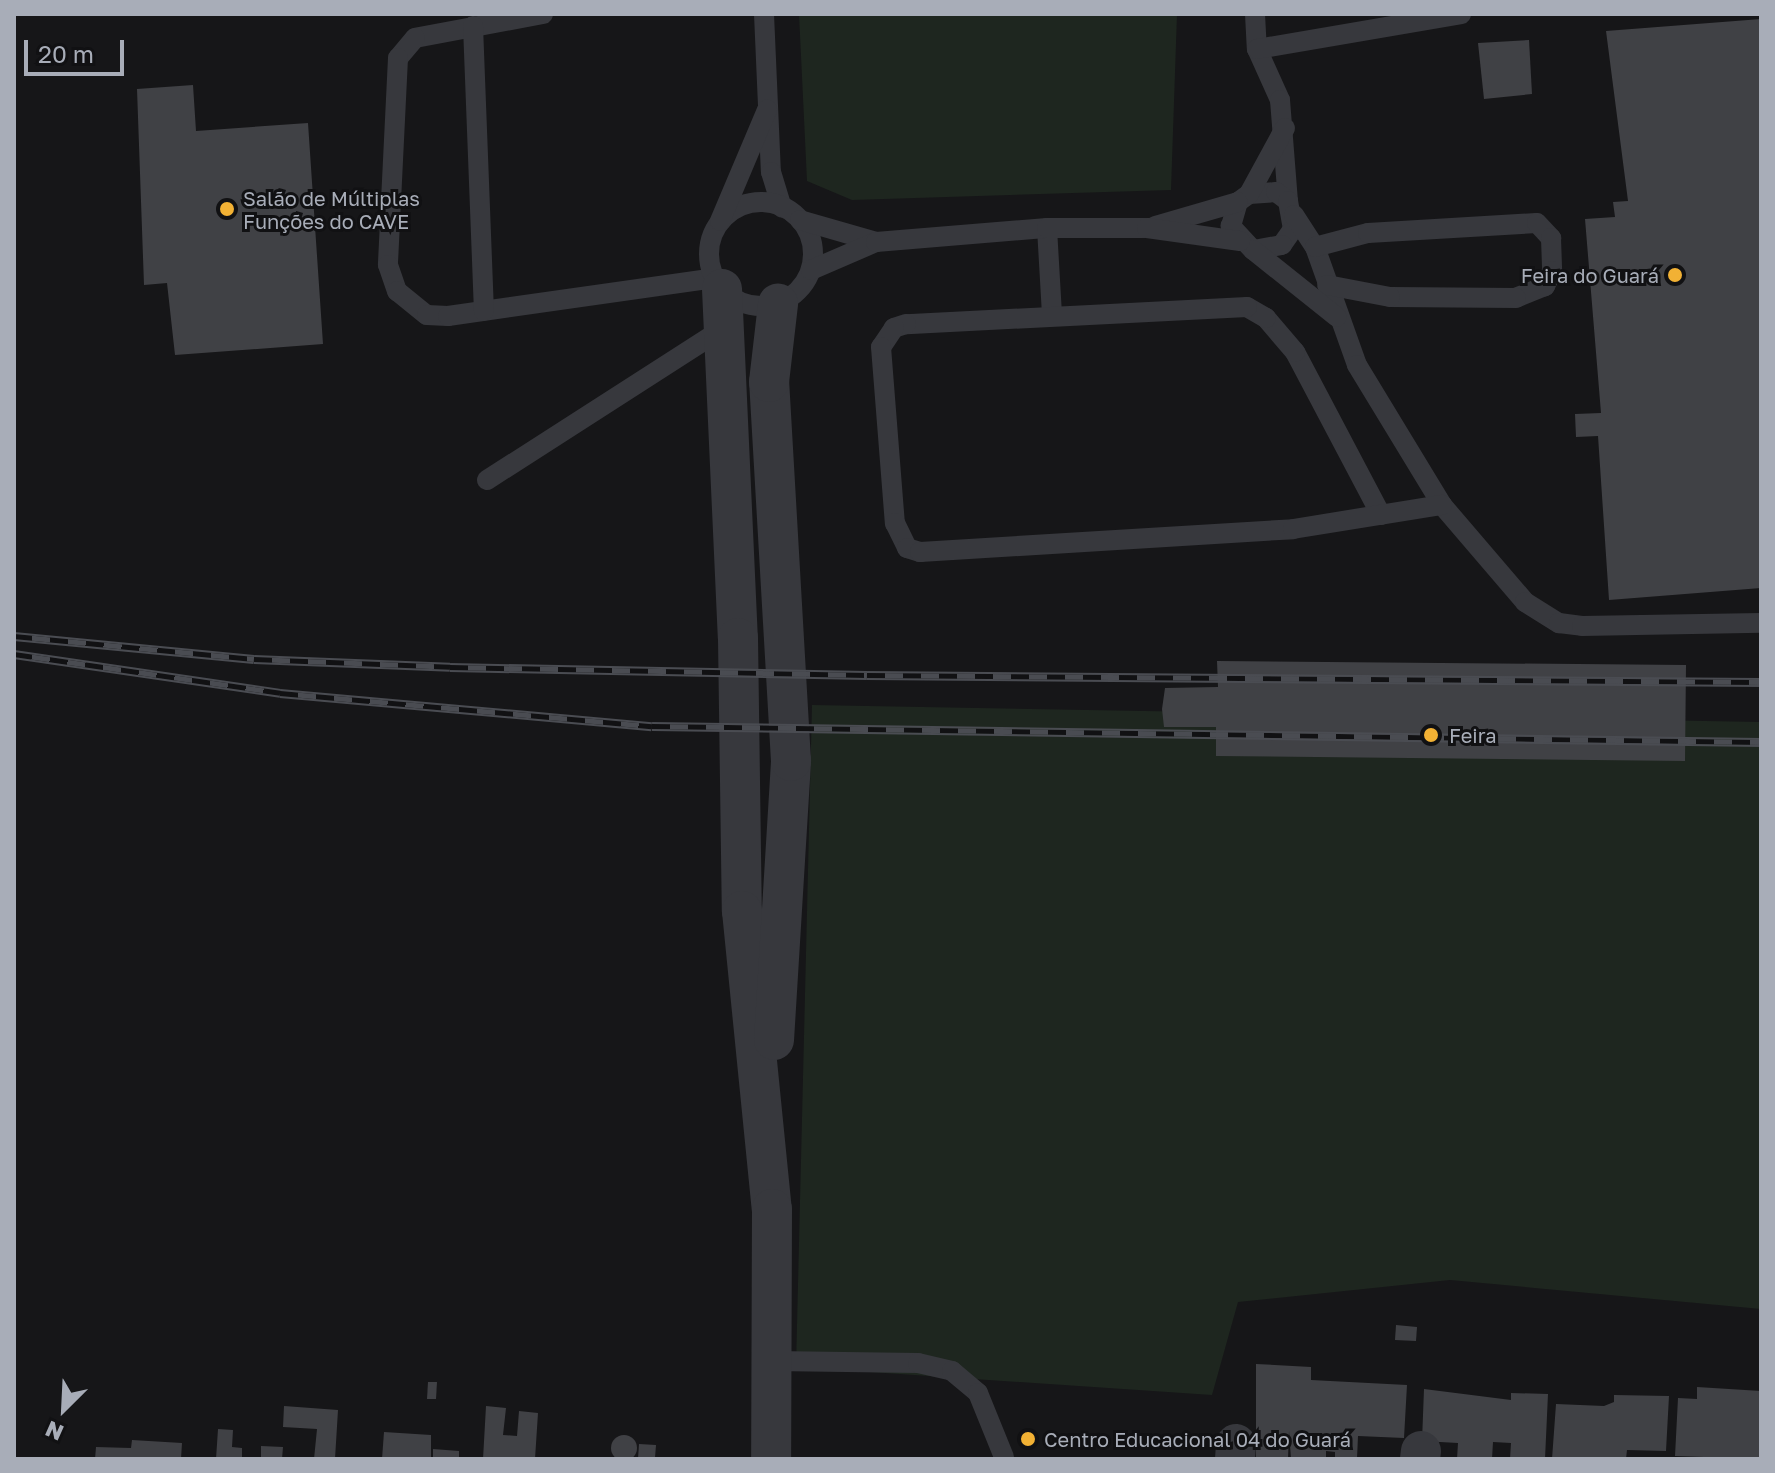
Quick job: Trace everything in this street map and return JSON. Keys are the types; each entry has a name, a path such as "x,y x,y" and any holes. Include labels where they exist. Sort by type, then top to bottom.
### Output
{"street":[{"path":"718,283 724,328 738,638 742,911 767,1144 773,1361 771,1459"},
{"path":"767,1144 791,761 769,382 778,304"}],"lane":[{"path":"543,14 415,38 398,58 388,265 397,291 427,315 718,283"},
{"path":"764,14 771,172 782,207"},
{"path":"811,270 876,242 1047,228 1147,228 1247,246 1282,245 1293,229 1285,128 1280,100 1257,49 1255,14"},
{"path":"1257,49 1461,14"},
{"path":"473,26 484,311"},
{"path":"768,106 709,249 718,283 738,301 757,306 778,304 798,291 811,270 813,246 800,220"},
{"path":"1285,128 1243,198 1231,226 1247,246 1337,317"},
{"path":"1147,228 1243,198 1276,192 1291,208 1315,247 1337,317 1357,365 1442,505 1525,602 1559,623 1761,623"},
{"path":"720,221 738,207 760,202 782,207 800,220 876,242"},
{"path":"1315,247 1368,233 1537,223 1551,238 1552,271 1545,286 1516,298 1390,297 1327,285"},
{"path":"1047,228 1052,316"},
{"path":"1381,515 1295,352 1255,311 1232,305 906,324 886,335 881,347 895,523 907,548 937,554 1293,529 1381,515 1442,505"},
{"path":"487,480 724,328"},
{"path":"773,1361 918,1363 952,1371 978,1393 1004,1457"}],"shaded area":[{"path":"799,14 1177,14 1171,190 852,200 807,181"},
{"path":"812,705 1761,722 1761,1309 1450,1280 1238,1302 1212,1395 796,1367"}],"building":[{"name":"Feira do Guará","path":"1761,19 1761,588 1609,600 1598,436 1576,437 1575,414 1601,413 1585,219 1615,217 1613,202 1628,201 1606,31"},
{"path":"1529,40 1532,94 1484,99 1478,43"},
{"name":"Salão de Múltiplas Funções do CAVE","path":"193,85 196,131 308,123 323,344 175,355 167,283 144,285 137,89"},
{"path":"1217,661 1686,665 1685,761 1216,756 1216,727 1164,727 1162,709 1165,688 1218,687"},
{"path":"1396,1325 1417,1327 1416,1341 1395,1340"},
{"path":"1256,1364 1311,1367 1311,1380 1407,1385 1404,1438 1358,1436 1357,1459 1335,1459 1335,1452 1326,1451 1326,1459 1291,1459 1289,1431 1288,1459 1256,1459"},
{"path":"428,1382 437,1382 436,1399 427,1399"},
{"path":"1697,1387 1761,1391 1761,1459 1675,1456 1678,1398 1697,1399"},
{"path":"1424,1389 1511,1400 1511,1393 1548,1394 1545,1459 1510,1459 1511,1443 1493,1442 1492,1459 1457,1459 1458,1443 1422,1441"},
{"path":"1614,1395 1669,1396 1666,1451 1627,1450 1626,1459 1552,1459 1556,1404 1604,1406 1614,1402"},
{"path":"284,1406 338,1410 335,1459 314,1459 317,1429 283,1427"},
{"path":"486,1406 506,1408 503,1435 517,1436 519,1411 538,1413 535,1459 483,1459"},
{"path":"218,1429 233,1430 232,1447 242,1448 242,1459 216,1459"},
{"path":"384,1432 431,1435 431,1459 382,1459"},
{"path":"624,1435 633,1439 637,1448 633,1457 624,1461 615,1457 611,1448 615,1439"},
{"path":"132,1440 182,1443 181,1459 95,1459 96,1447 131,1448"},
{"path":"639,1444 656,1445 655,1458 638,1459"},
{"path":"261,1446 283,1447 282,1459 261,1459"},
{"path":"433,1449 459,1451 459,1459 433,1459"}],"railway":[{"path":"14,636 254,659 450,667 867,675 1761,682"},
{"path":"14,654 280,693 652,726 1761,742"}],"place":[{"name":"Salão de Múltiplas Funções do CAVE","path":"227,209"},
{"name":"Feira do Guará","path":"1675,275"},
{"name":"Feira","path":"1431,735"},
{"name":"Centro Educacional 04 do Guará","path":"1028,1439"}]}
